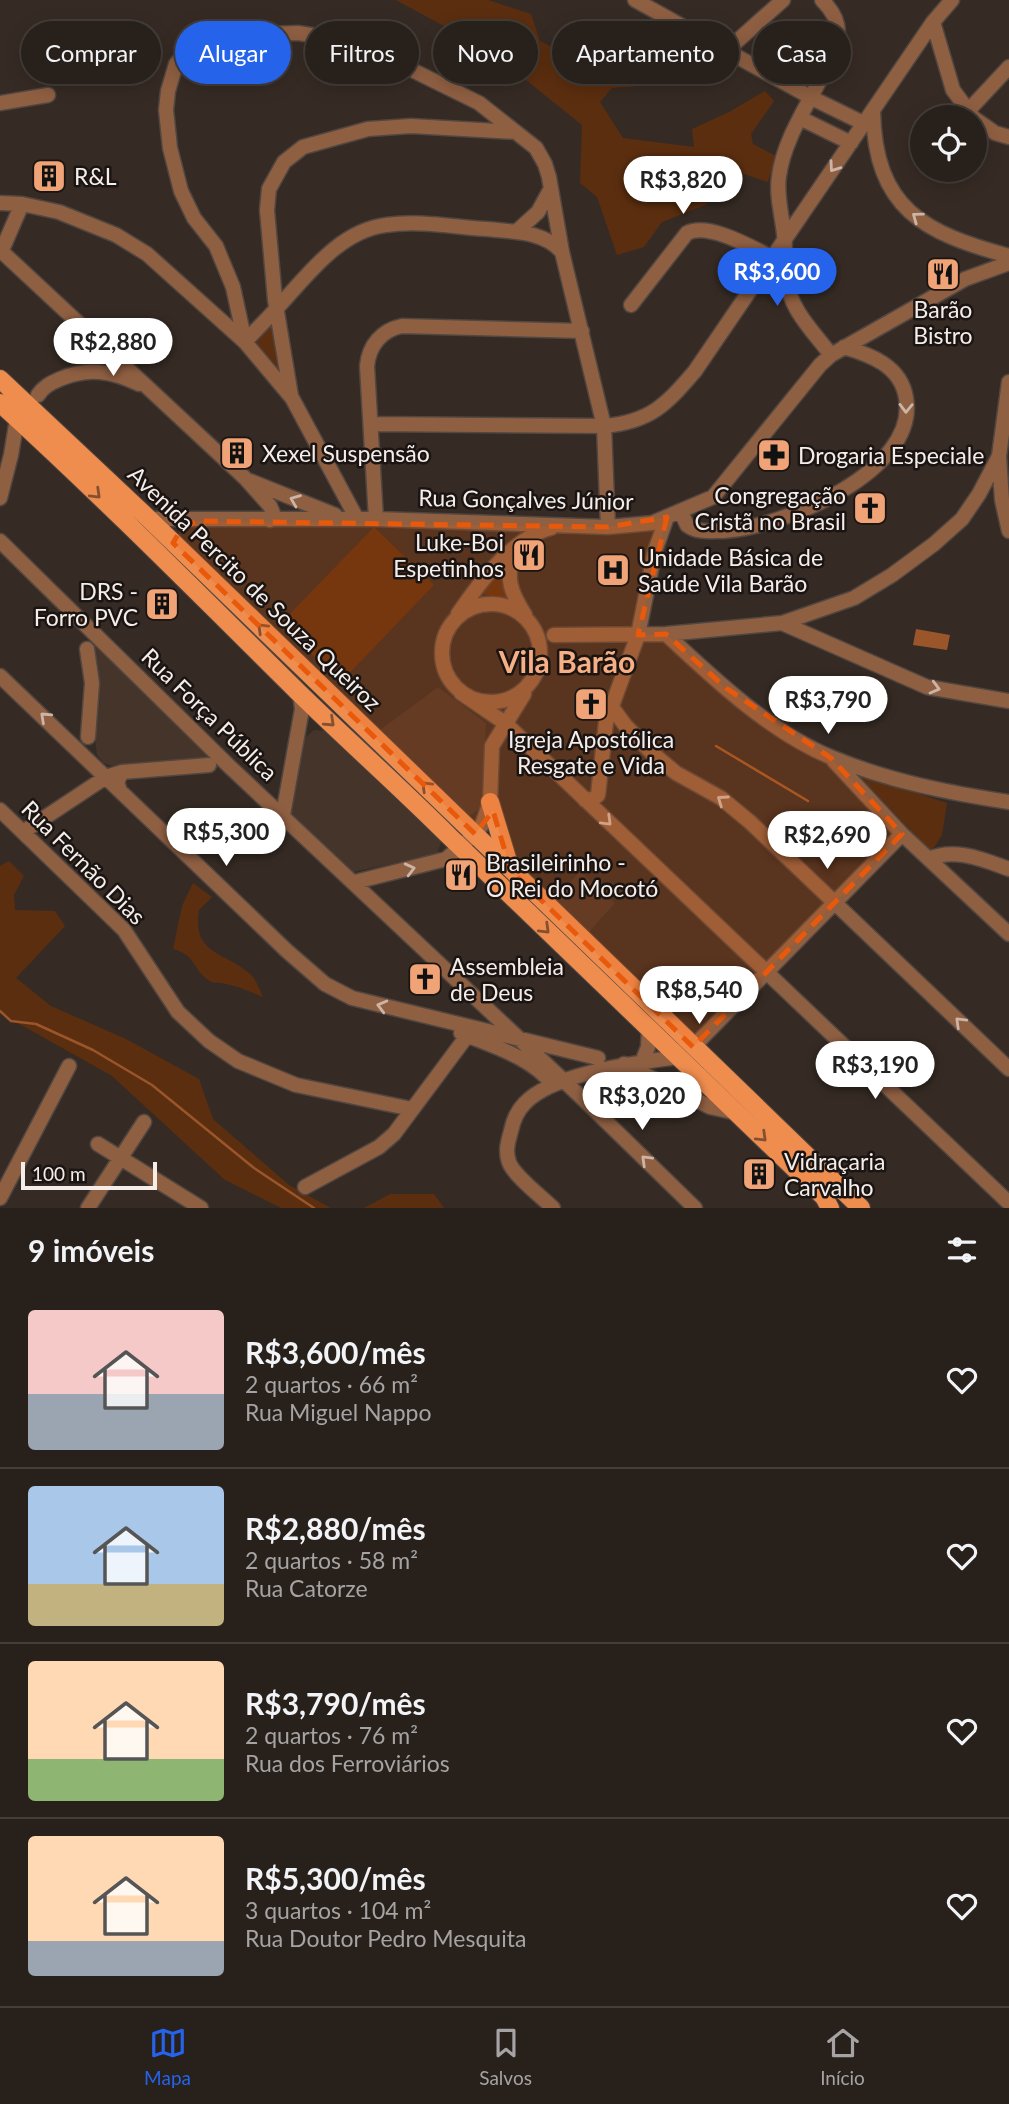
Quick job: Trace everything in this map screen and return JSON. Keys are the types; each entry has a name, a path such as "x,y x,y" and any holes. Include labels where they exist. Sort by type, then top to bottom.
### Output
{"main road":[{"name":"Avenida Percito de Souza Queiroz","path":"0,379 31,401 98,471 861,1208"},
{"name":"Avenida Percito de Souza Queiroz","path":"0,404 397,783 824,1197 830,1208"},
{"path":"23,424 50,433 86,466 98,471"},
{"path":"173,543 171,552 177,571"},
{"path":"490,802 511,872"}],"street":[{"path":"635,0 672,21"},
{"path":"739,39 783,0"},
{"path":"822,0 831,9 836,20 838,33 834,52 800,118 779,175 779,197 785,238 786,279 791,296 799,314 831,355"},
{"path":"941,0 933,22 953,90 963,105"},
{"path":"371,424 604,426 628,424 645,417 672,399 695,370 933,22 951,0"},
{"path":"245,342 233,287 216,246 194,218 181,191 170,148 166,110 172,72 189,50 197,45 233,35 298,33 337,39 410,69 479,103 536,148 545,164 562,252 604,426 608,527"},
{"path":"739,58 862,128 876,146 881,166 897,200 916,218 952,239 1009,256"},
{"path":"980,105 1009,67"},
{"path":"0,103 48,94"},
{"path":"466,130 479,103"},
{"path":"800,118 862,128 876,146"},
{"path":"292,398 270,259 267,210 269,189 284,163 303,147 368,129 411,126 519,133"},
{"path":"987,127 1009,137"},
{"path":"516,232 538,212 550,190"},
{"path":"0,202 59,212 91,224 147,254 245,342 292,398 351,519"},
{"path":"22,204 1,250 119,370 149,388 246,479 271,506 273,513 270,520"},
{"path":"245,342 328,254 364,230 414,223 516,232 548,240 562,252"},
{"path":"631,305 687,233 693,230 732,237 771,257"},
{"path":"978,247 984,263 983,271"},
{"name":"Rua Gonçalves Júnior","path":"149,519 376,519 608,527 641,524 667,517 713,497 831,355 983,271 1009,263"},
{"path":"376,519 368,359 374,343 390,330 409,326 582,331"},
{"path":"867,333 871,355"},
{"path":"681,512 687,525 699,530 732,530 760,526 789,518 839,493 880,461 900,436 906,421 904,385 899,377 871,355 844,347"},
{"path":"31,401 47,385 81,371 119,370"},
{"path":"1009,382 999,456 1005,519 1009,531"},
{"path":"0,498 23,424"},
{"path":"450,625 465,611 483,604 503,606 554,635 666,634 782,623 854,598 924,552 962,519 999,456"},
{"path":"990,473 997,477 1001,487"},
{"path":"246,479 351,519"},
{"path":"585,800 596,798 600,791 606,722 638,635 655,551 667,517"},
{"path":"173,543 181,529 198,521"},
{"path":"563,526 537,532 513,551 477,587 450,625 443,642 442,661 448,679 461,693 505,723 1009,1203"},
{"name":"Rua Força Pública","path":"0,540 96,636 212,759 230,767 283,815 519,1038 559,1083 579,1095 695,1208"},
{"path":"355,882 446,859 482,825 490,802 491,752 495,738 533,680 539,667 541,651 537,635 511,588 509,577 513,551"},
{"path":"80,621 92,683 88,737 80,750"},
{"path":"782,623 927,687 1009,701"},
{"path":"666,634 726,688 785,732 831,758 905,783 1009,802"},
{"path":"541,651 554,635"},
{"path":"87,649 96,636"},
{"path":"0,676 287,951 325,984 352,998 469,1032 559,1083"},
{"path":"461,693 478,701 496,703 515,697 533,680"},
{"path":"283,815 302,709 300,693"},
{"path":"611,706 650,752 676,773 721,798 740,814 1009,1069"},
{"path":"831,758 902,834 1009,934"},
{"path":"23,832 106,777 122,772 212,759"},
{"path":"120,791 117,782 122,772"},
{"name":"Rua Fernão Dias","path":"0,810 124,930 178,1012 209,1041 238,1061 296,1085 412,1110"},
{"path":"693,1046 902,834"},
{"path":"929,859 940,854 977,857 1009,869"},
{"path":"642,1062 648,1047 649,1029"},
{"path":"305,1187 379,1147 394,1134 469,1032"},
{"path":"469,1032 519,1038 598,1067"},
{"path":"553,1208 509,1165 506,1148 513,1122 526,1102 559,1083 598,1067 677,1056"},
{"path":"625,1064 710,1107 738,1114"},
{"path":"0,1198 69,1066"},
{"path":"579,1095 598,1067"},
{"path":"88,1208 144,1122"},
{"path":"98,1144 201,1208"}],"highlighted area":[{"path":"667,517 638,635 666,634 726,688 831,758 902,834 693,1047 511,871 493,811 475,834 173,543 181,529 198,521 608,527"}],"shaded area":[{"path":"396,0 488,0 531,14 533,21 435,21"},
{"path":"538,35 540,41 552,47 552,84 647,84 612,88 600,102 623,138 694,147 692,129 765,91 774,101 751,134 753,144 776,156 768,182 723,167 631,172 633,184 648,193 678,181 708,204 662,222 644,247 617,255 597,197 580,183 582,125 531,84 538,84"},
{"path":"272,323 281,375 257,346 257,342"},
{"path":"374,527 434,585 341,682 280,624"},
{"path":"502,570 506,599 479,593"},
{"path":"916,629 950,635 947,650 913,645"},
{"path":"96,647 209,756 208,759 112,766 104,763 97,755 95,738 98,680 94,650"},
{"path":"438,687 486,723 481,808 466,818 380,730"},
{"path":"314,730 326,731 438,836 441,842 437,854 353,872 298,822 292,815 291,802 305,738"},
{"path":"857,774 947,803 942,835 931,852"},
{"path":"9,861 24,876 14,895 15,910 55,911 65,926 16,978 51,1006 126,1039 199,1079 213,1119 289,1185 331,1208 281,1208 225,1180 112,1076 0,1013 0,866"},
{"path":"580,871 615,903 588,933 553,902"},
{"path":"193,883 212,897 199,910 200,935 211,950 251,975 263,997 235,986 210,981 191,959 173,949 182,906"},
{"path":"390,1194 434,1194 444,1208 364,1208"}],"waterway":[{"path":"716,746 808,801"},
{"path":"0,1011 11,1021 36,1024 93,1050 152,1085 254,1168 314,1208"}],"place":[{"name":"R&L","path":"49,176"},
{"name":"Barão Bistro","path":"943,274"},
{"name":"Xexel Suspensão","path":"237,453"},
{"name":"Drogaria Especiale","path":"774,455"},
{"name":"Congregação Cristã no Brasil","path":"870,508"},
{"name":"Luke-Boi Espetinhos","path":"529,555"},
{"name":"Unidade Básica de Saúde Vila Barão","path":"613,570"},
{"name":"DRS - Forro PVC","path":"162,604"},
{"name":"Igreja Apostólica Resgate e Vida","path":"591,704"},
{"name":"Brasileirinho - O Rei do Mocotó","path":"461,875"},
{"name":"Assembleia de Deus","path":"425,979"},
{"name":"Vidraçaria Carvalho","path":"759,1174"}],"district":[{"name":"Vila Barão","path":"567,661"}]}
